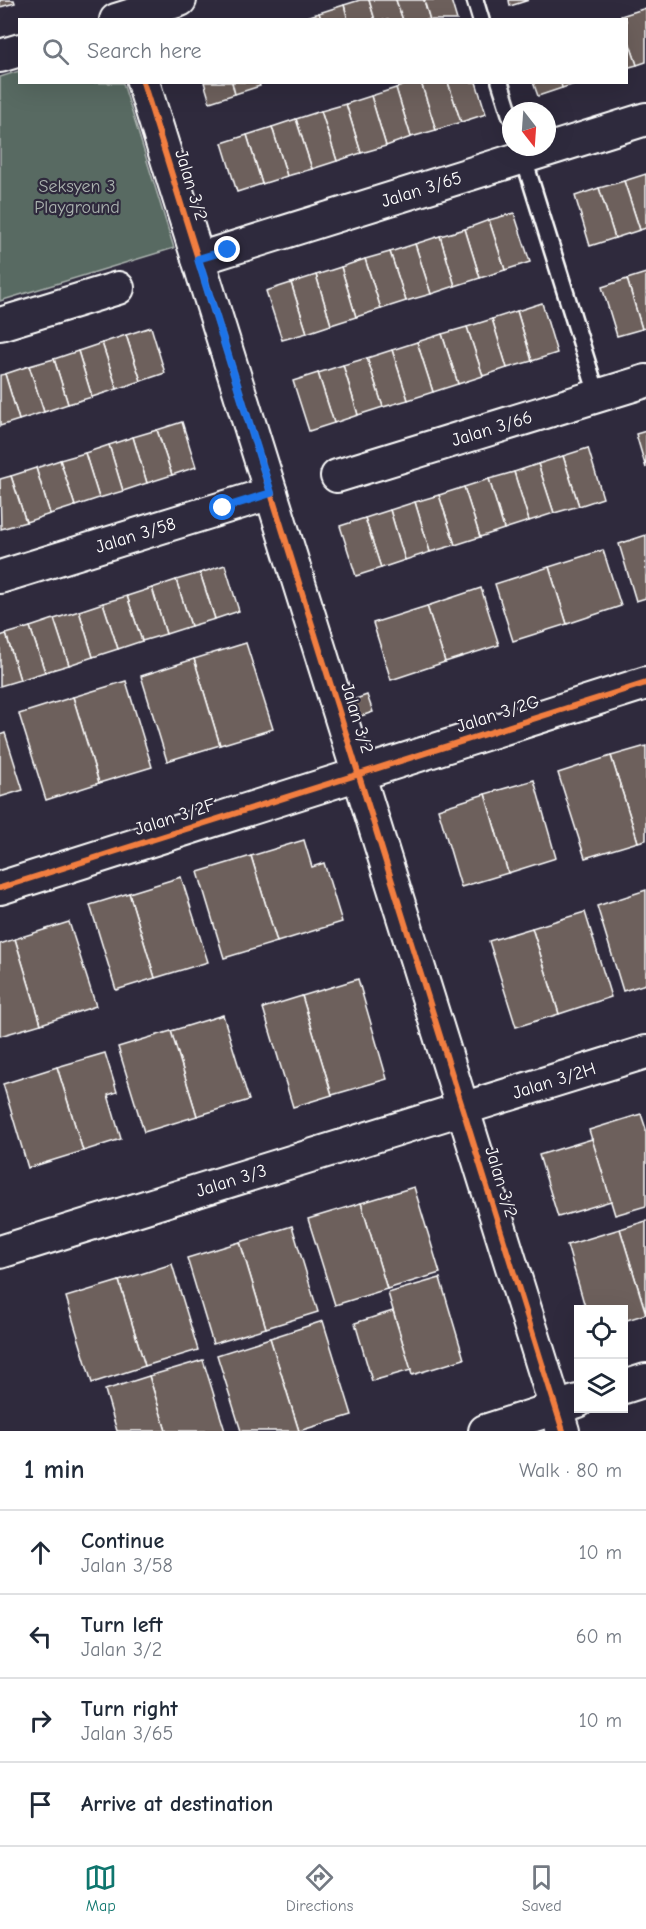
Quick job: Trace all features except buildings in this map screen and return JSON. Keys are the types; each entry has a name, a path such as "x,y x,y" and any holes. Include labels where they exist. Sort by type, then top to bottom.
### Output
{"street":[{"path":"120,14 180,0"},
{"path":"0,56 18,51"},
{"name":"Jalan 3/2","path":"144,84 463,1109 566,1413"},
{"name":"Jalan 3/65","path":"556,143 646,119"},
{"name":"Jalan 3/65","path":"198,259 510,156"},
{"path":"0,324 118,288"},
{"name":"Jalan 3/66","path":"337,476 646,381"},
{"name":"Jalan 3/58","path":"0,577 271,493"},
{"name":"Jalan 3/2G","path":"358,774 646,682"},
{"name":"Jalan 3/2F","path":"0,888 358,774"},
{"name":"Jalan 3/2H","path":"463,1109 646,1052"},
{"name":"Jalan 3/3","path":"0,1252 463,1109"},
{"path":"628,1386 646,1380"},
{"path":"485,1431 566,1413"}],"lane":[{"path":"475,0 480,18"},
{"path":"501,84 506,102"},
{"path":"523,156 598,397"}],"green space":[{"name":"Seksyen 3 Playground","path":"18,71 18,84 123,84 174,248 0,301 0,77"}],"cycle path":[{"path":"144,84 563,1431"},
{"path":"0,888 646,683"}],"route":[{"path":"223,508 271,493 198,259 228,250"}]}
